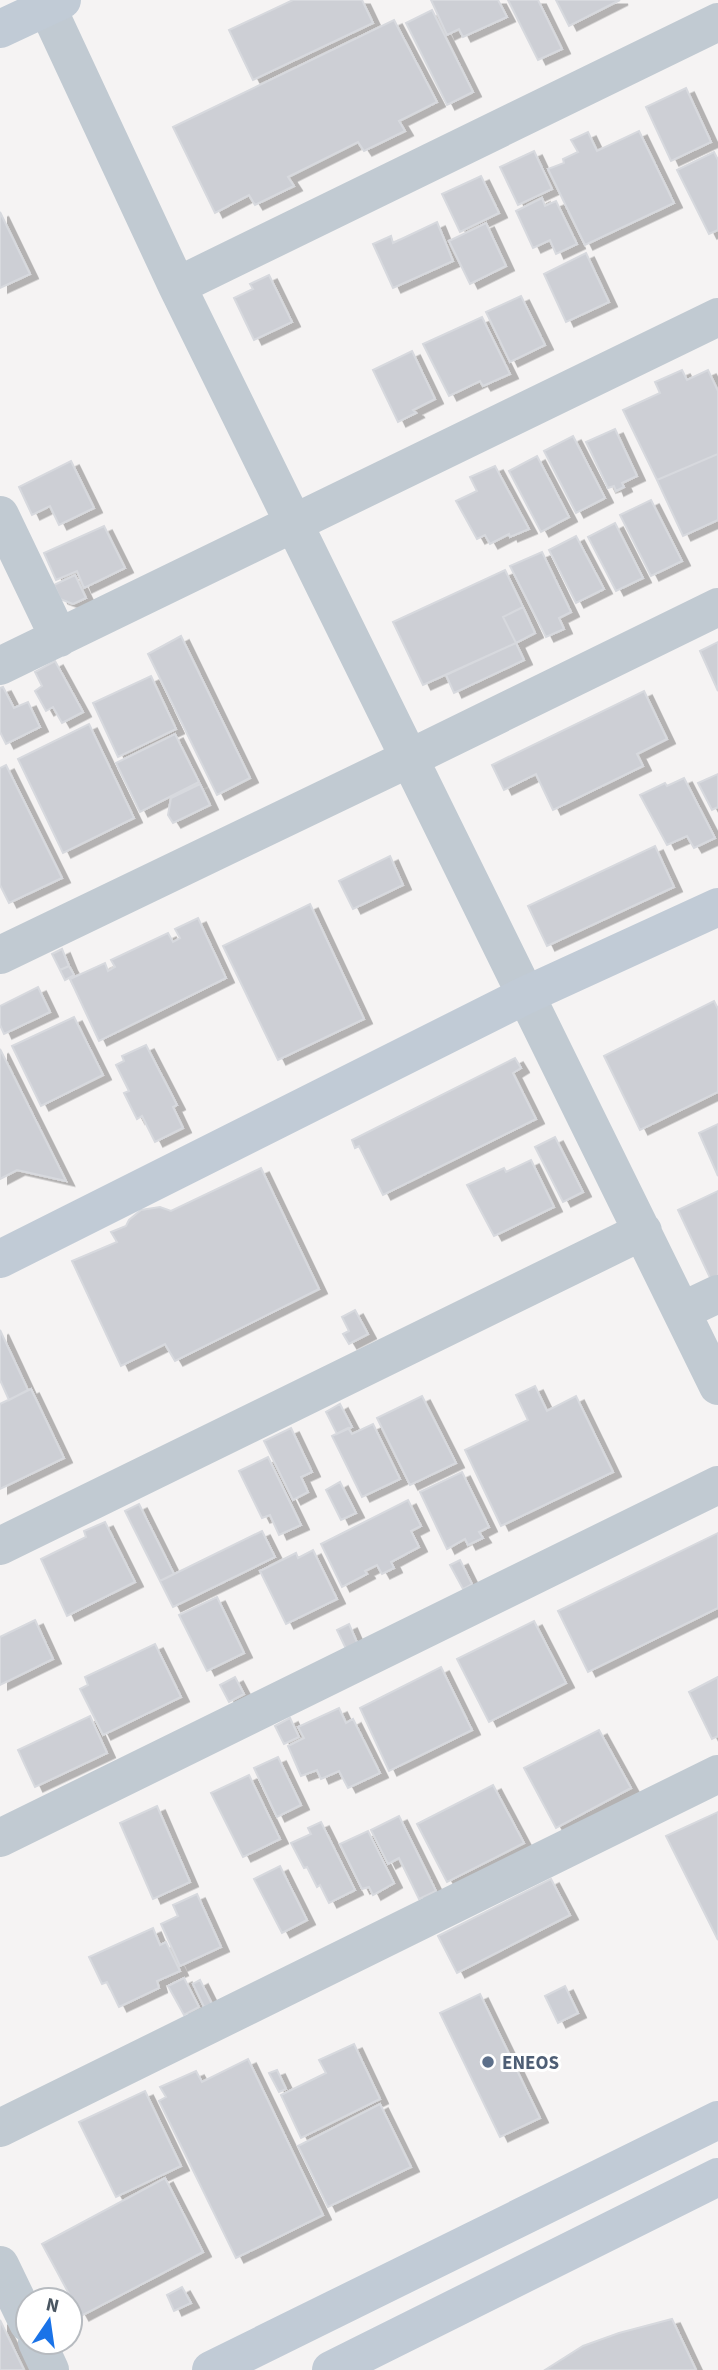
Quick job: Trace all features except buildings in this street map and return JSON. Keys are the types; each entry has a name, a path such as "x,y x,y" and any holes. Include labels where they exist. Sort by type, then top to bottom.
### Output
{"street":[{"path":"0,29 49,2 177,286 718,1386"},
{"path":"177,286 718,22"},
{"path":"0,666 718,317"},
{"path":"0,515 59,638"},
{"path":"0,955 718,607"},
{"path":"0,1259 526,995 718,907"},
{"path":"0,1546 643,1231"},
{"path":"682,1311 718,1294"},
{"path":"0,1838 718,1485"},
{"path":"0,2127 718,1774"},
{"path":"211,2370 718,2120"},
{"path":"331,2370 718,2177"},
{"path":"0,2265 14,2294"}],"place":[{"name":"ENEOS","path":"488,2062"}]}
